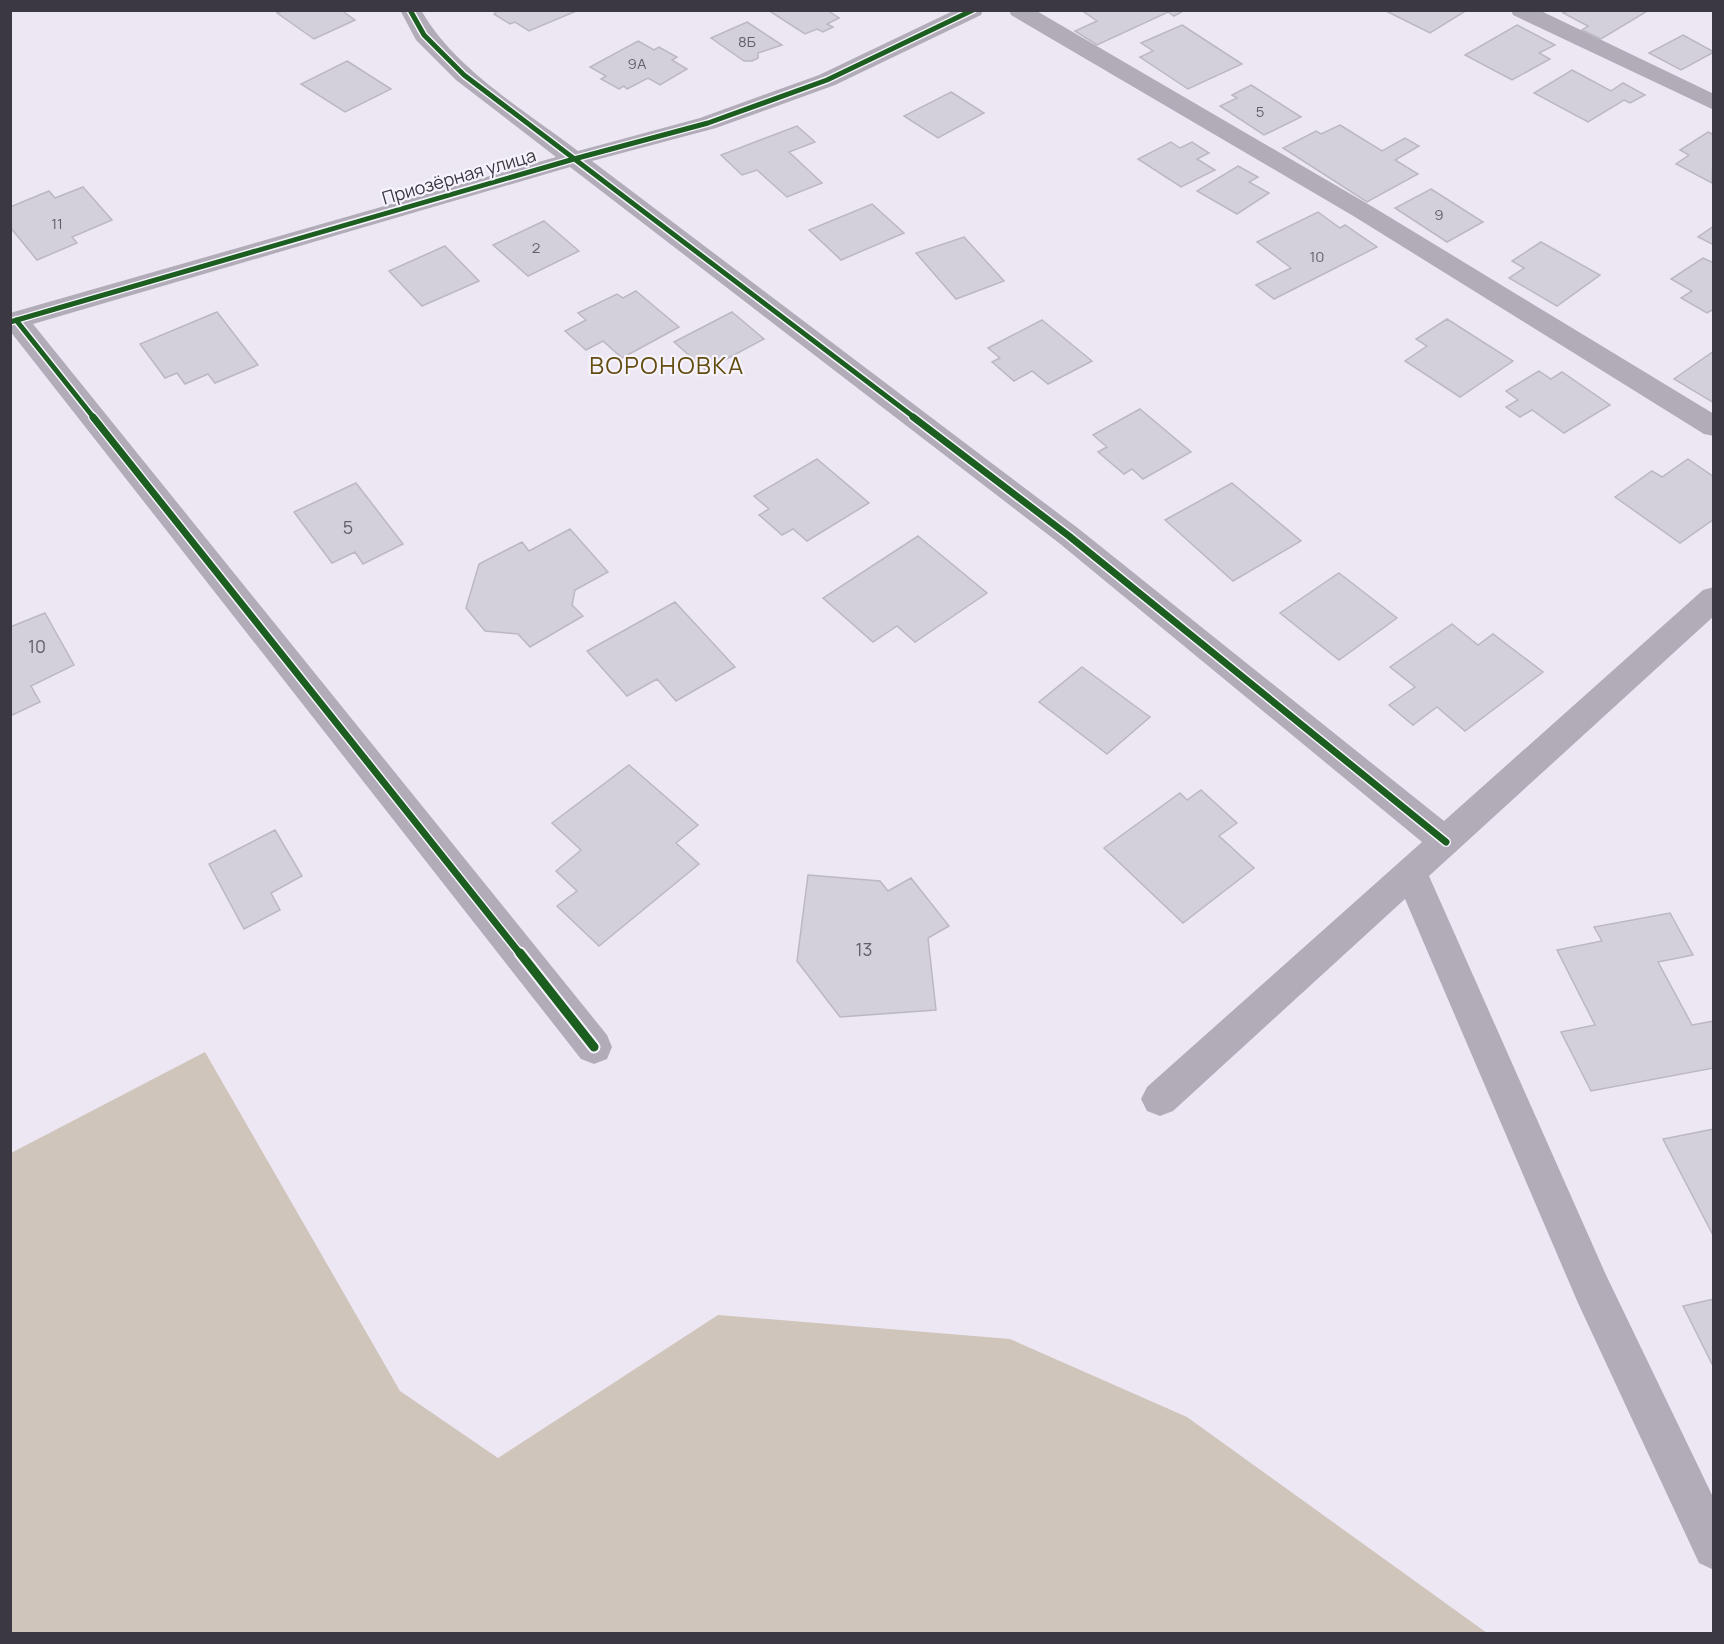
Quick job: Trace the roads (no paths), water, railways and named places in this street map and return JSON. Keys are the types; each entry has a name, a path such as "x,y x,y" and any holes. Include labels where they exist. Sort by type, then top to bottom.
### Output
{"street":[{"path":"410,10 424,35 464,75 1069,536 1446,842"},
{"name":"Приозёрная улица","path":"13,321 574,159 708,123 827,80 973,10"},
{"path":"1019,10 1364,212 1713,427"},
{"path":"1521,10 1713,103"},
{"path":"13,321 594,1047"},
{"path":"1160,1099 1713,598"},
{"path":"1411,873 1592,1289 1713,1548"}],"district":[{"name":"ВОРОНОВКА","path":"667,366"}]}
